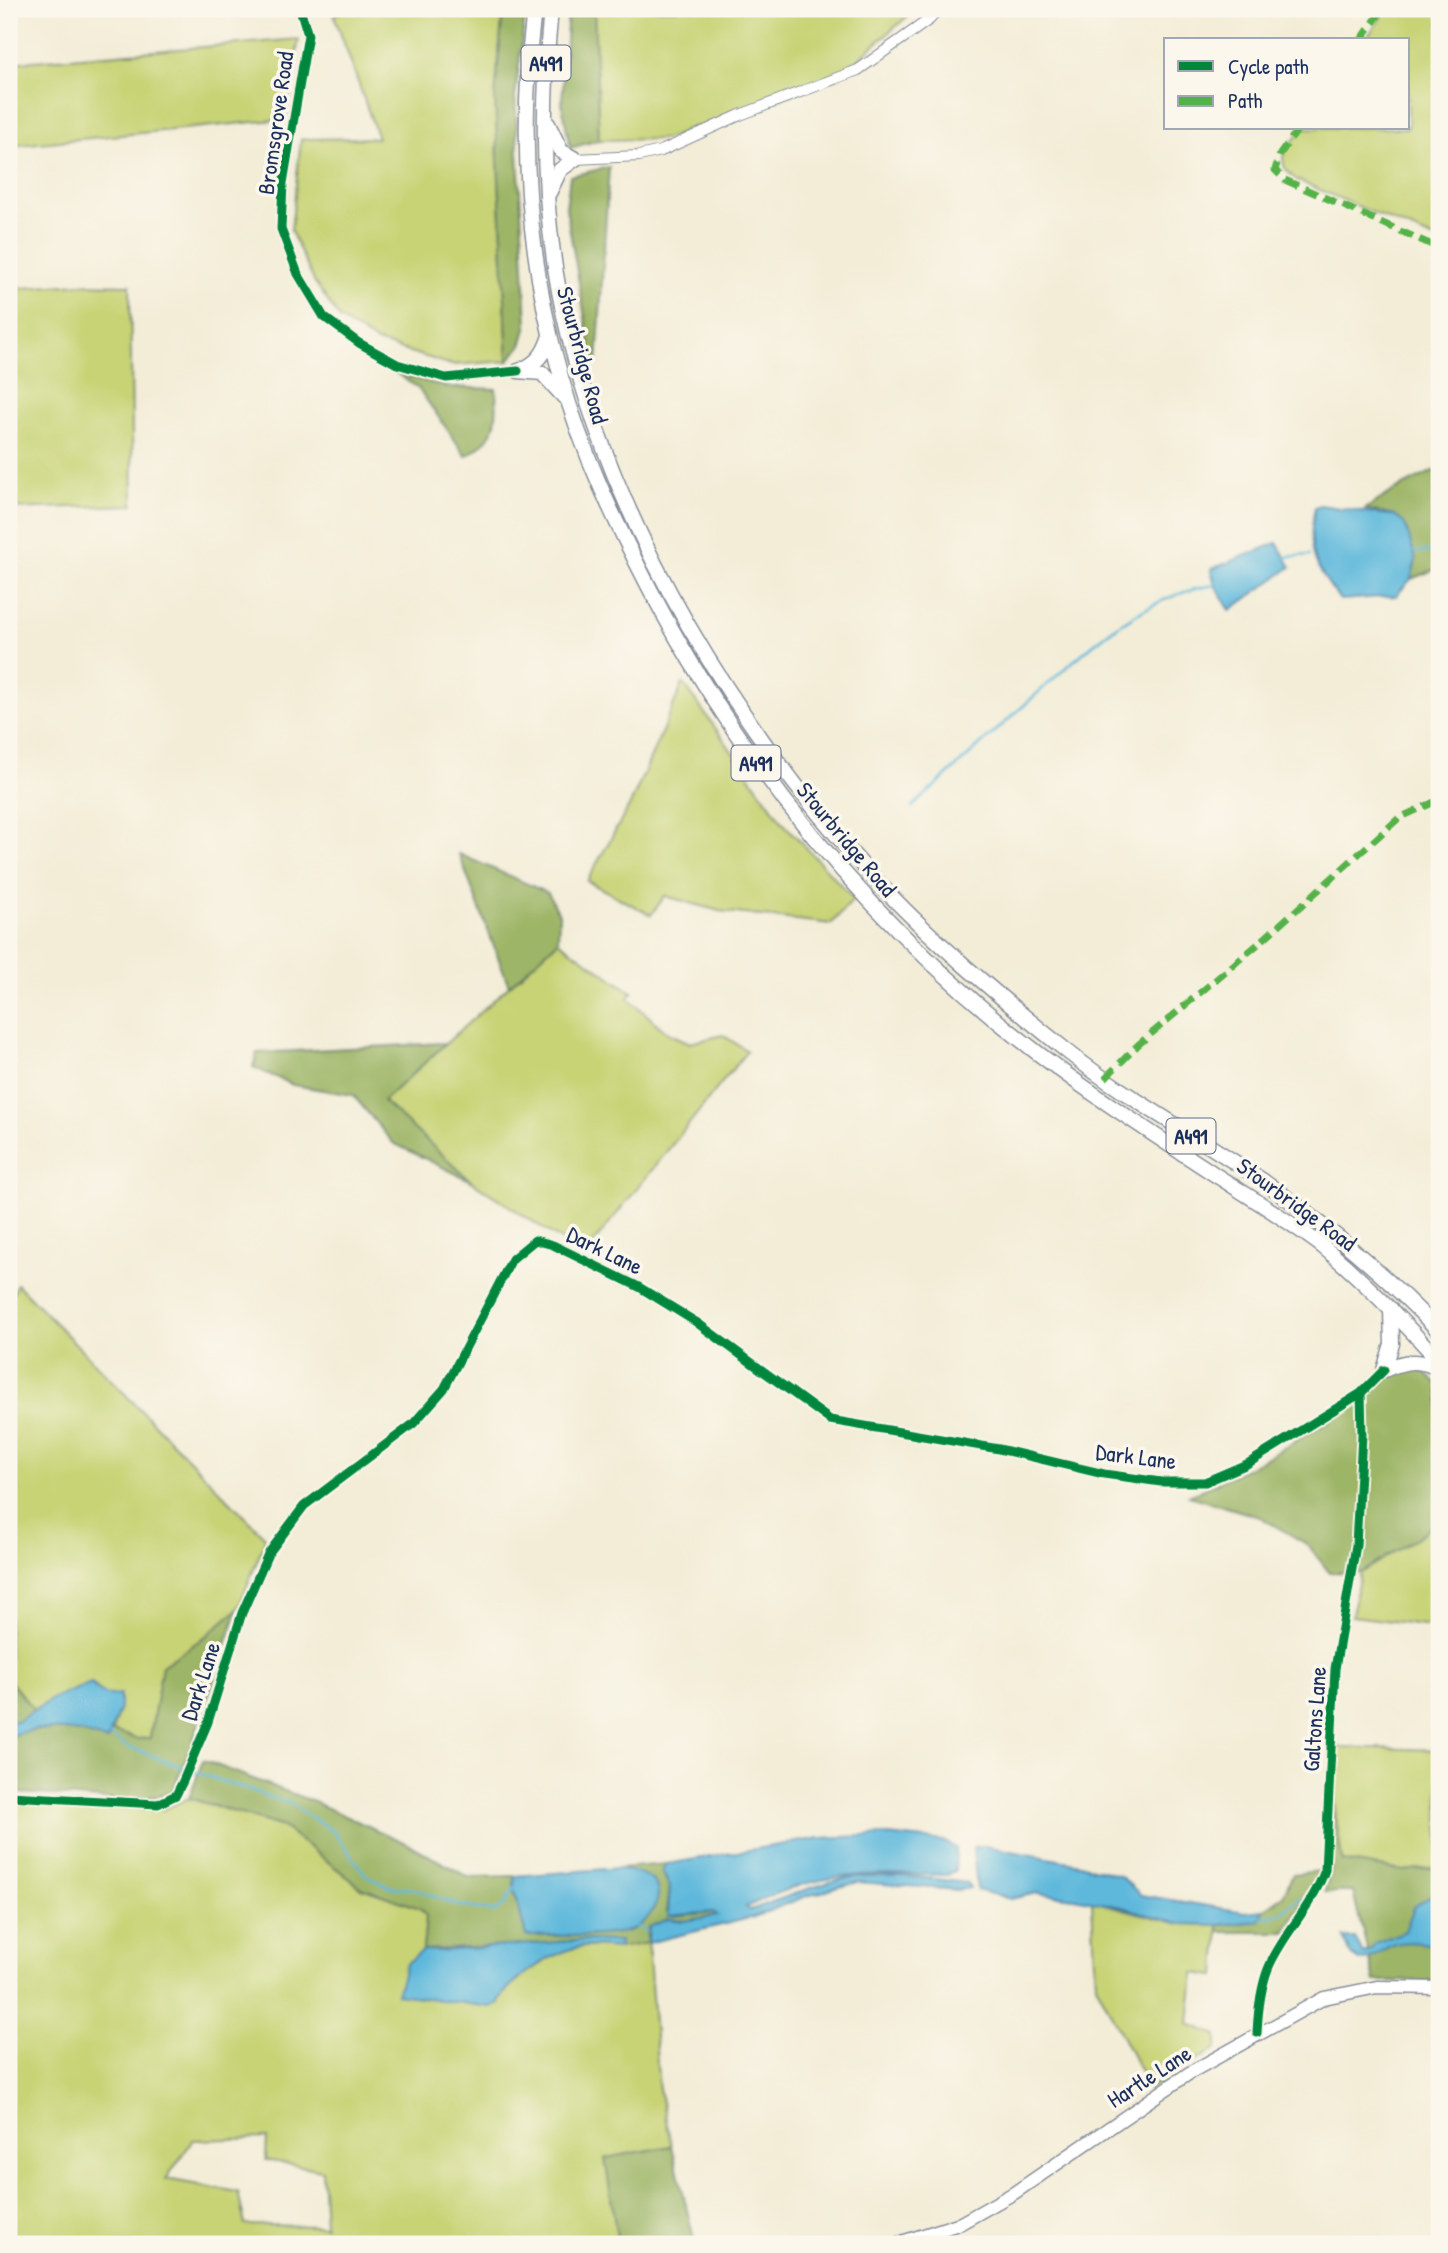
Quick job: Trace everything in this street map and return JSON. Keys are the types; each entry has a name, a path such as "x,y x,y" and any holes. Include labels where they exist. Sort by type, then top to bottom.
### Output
{"highway":[{"name":"Stourbridge Road","path":"534,9 525,117 528,180 537,263 551,335 569,404 592,470 673,632 732,731 801,824 860,892 949,980 1018,1038 1141,1126 1320,1245 1391,1309 1439,1361"},
{"name":"Stourbridge Road","path":"551,9 545,117 547,197 554,259 568,334 585,395 627,503 692,631 736,701 821,816 875,878 943,945 1052,1038 1153,1111 1277,1191 1354,1251 1439,1331"},
{"path":"545,117 561,151 575,159 560,170 547,197"},
{"path":"518,372 544,354 551,335"},
{"path":"518,372 542,373 569,404"},
{"path":"1384,1370 1392,1344 1391,1309"},
{"path":"1384,1370 1401,1363 1417,1361 1439,1368"}],"main road":[{"name":"Hartle Lane","path":"896,2244 961,2223 1014,2193 1191,2072 1324,1998 1377,1987 1439,1988"}],"street":[{"name":"Bromsgrove Road","path":"300,9 308,36 284,183 281,229 304,284 324,317 359,343 397,364 446,378 518,372"},
{"path":"575,159 639,156 661,151 740,115 858,70 930,19 938,9"},
{"name":"Dark Lane","path":"9,1796 158,1804 176,1795 208,1722 242,1613 268,1554 304,1506 413,1424 444,1389 512,1259 535,1240 553,1245 650,1294 696,1322 830,1420 999,1449 1104,1474 1160,1482 1205,1482 1247,1464 1360,1393 1384,1370"},
{"name":"Galtons Lane","path":"1257,2033 1258,2005 1269,1967 1316,1895 1325,1870 1335,1669 1356,1545 1362,1435 1360,1393"}],"green space":[{"path":"348,9 503,9 495,98 508,361 452,365 377,342 340,319 314,281 291,231 301,139 378,138 334,15"},
{"path":"503,9 526,9 515,97 527,325 521,346 508,361 495,98"},
{"path":"568,9 594,9 599,140 570,148 562,103"},
{"path":"594,9 916,9 836,78 667,139 599,140"},
{"path":"1387,9 1439,9 1439,241 1297,180 1284,167 1284,155 1301,130 1410,130 1410,38 1366,38"},
{"path":"299,39 285,119 9,146 9,63"},
{"path":"609,167 597,364 593,363 566,208 570,176"},
{"path":"81,284 130,285 133,505 9,509 9,289"},
{"path":"396,373 446,387 496,389 496,420 490,436 466,456 418,388"},
{"path":"1435,470 1439,478 1439,568 1411,579 1416,560 1395,516 1365,509"},
{"path":"683,683 784,824 854,899 831,924 719,911 665,896 651,915 587,881 631,803"},
{"path":"459,854 548,893 559,914 558,941 509,986"},
{"path":"558,941 633,993 628,998 666,1032 690,1043 723,1035 747,1051 584,1255 471,1181 383,1101"},
{"path":"446,1043 383,1101 471,1181 393,1143 353,1095 293,1085 253,1067 257,1053"},
{"path":"17,1284 266,1538 238,1609 206,1636 162,1666 150,1738 137,1739 112,1731 120,1708 91,1683 34,1710 9,1680 9,1304"},
{"path":"1403,1365 1418,1367 1439,1385 1439,1520 1418,1537 1360,1573 1329,1572 1308,1545 1260,1517 1189,1496 1246,1469 1301,1438 1379,1385"},
{"path":"1439,1520 1439,1627 1352,1616 1360,1573 1418,1537"},
{"path":"238,1609 191,1747 172,1792 155,1797 114,1800 9,1793 9,1737 45,1729 84,1733 107,1740 112,1731 137,1739 150,1738 162,1666 206,1636"},
{"path":"9,1680 34,1710 18,1721 9,1721"},
{"path":"1337,1747 1439,1750 1439,1867 1404,1871 1342,1861 1334,1803"},
{"path":"203,1760 314,1802 408,1844 468,1877 515,1876 514,1889 526,1936 627,1932 647,1876 619,1868 667,1864 662,1871 670,1887 667,1912 672,1916 715,1912 717,1916 684,1921 668,1919 646,1931 648,1943 619,1948 620,1941 423,1950 426,1916 420,1908 362,1888 283,1827 189,1798"},
{"path":"189,1798 283,1827 362,1888 420,1908 426,1916 423,1950 406,1964 398,1994 498,2004 503,1995 521,1978 556,1955 577,1948 648,1943 659,2089 672,2146 606,2158 618,2244 9,2244 9,1801 162,1810","holes":["267,2138 266,2160 322,2170 325,2226 245,2225 238,2192 166,2179 193,2140"]},
{"path":"1334,1803 1342,1861 1404,1871 1439,1867 1439,1981 1375,1981 1353,1892 1325,1892 1330,1870"},
{"path":"1321,1871 1285,1932 1219,1932 1219,1925 1259,1921 1264,1910 1283,1896 1293,1874"},
{"path":"1092,1901 1180,1924 1219,1925 1216,1976 1194,1973 1189,2024 1217,2035 1217,2048 1149,2089 1096,1984"},
{"path":"672,2146 695,2244 618,2244 605,2158"}],"water":[{"path":"1320,505 1395,516 1405,524 1416,560 1411,579 1396,596 1340,600 1314,557 1312,522 1315,507"},
{"path":"1277,543 1291,567 1230,610 1215,585 1211,569"},
{"path":"91,1683 104,1694 120,1694 120,1708 107,1741 84,1733 45,1729 9,1737 9,1721 18,1721 52,1699"},
{"path":"888,1835 943,1841 956,1848 955,1871 947,1875 868,1874 821,1880 773,1895 746,1907 750,1910 820,1885 859,1877 922,1878 968,1883 970,1888 957,1890 858,1882 807,1896 754,1917 648,1943 649,1927 668,1919 684,1921 717,1915 714,1912 668,1916 670,1887 662,1871 667,1864 820,1838"},
{"path":"985,1846 1080,1864 1120,1876 1141,1895 1245,1912 1264,1910 1259,1921 1219,1925 1180,1924 1122,1907 1074,1898 1037,1893 1010,1899 977,1890 973,1847"},
{"path":"619,1868 646,1876 658,1890 654,1908 642,1923 633,1929 613,1934 526,1936 514,1888 515,1876"},
{"path":"1439,1890 1439,1946 1404,1942 1360,1961 1351,1955 1344,1938 1355,1938 1363,1953 1371,1950 1375,1943 1405,1931 1414,1907"},
{"path":"585,1940 620,1941 619,1948 581,1947 555,1956 520,1977 498,2004 490,2007 397,1994 406,1964 423,1950"}],"waterway":[{"path":"1414,552 1439,551"},
{"path":"1286,557 1310,555"},
{"path":"912,807 1094,644 1138,613 1162,601 1215,585"},
{"path":"110,1735 124,1745 184,1768"},
{"path":"192,1771 291,1804 333,1831 366,1875 389,1887 414,1889 457,1905 495,1912 504,1905 514,1888"},
{"path":"1261,1917 1280,1914 1299,1899 1307,1899"},
{"path":"636,1926 646,1931"}],"marked path":[{"path":"1362,38 1383,9"},
{"path":"1298,130 1280,154 1275,170 1285,180 1439,248"},
{"path":"1105,1078 1139,1044 1257,945 1399,818 1439,800"}],"cycle path":[{"path":"300,9 308,35 283,183 281,229 298,274 324,317 359,343 397,364 446,378 518,371"},
{"path":"9,1796 158,1804 176,1795 208,1722 242,1613 268,1554 304,1506 413,1424 444,1389 512,1259 535,1240 553,1245 639,1287 696,1322 830,1420 999,1449 1104,1474 1161,1482 1205,1482 1247,1464 1361,1393 1384,1370"},
{"path":"1257,2033 1260,2001 1268,1969 1280,1945 1312,1897 1325,1870 1335,1669 1356,1545 1362,1435 1361,1393"}]}
